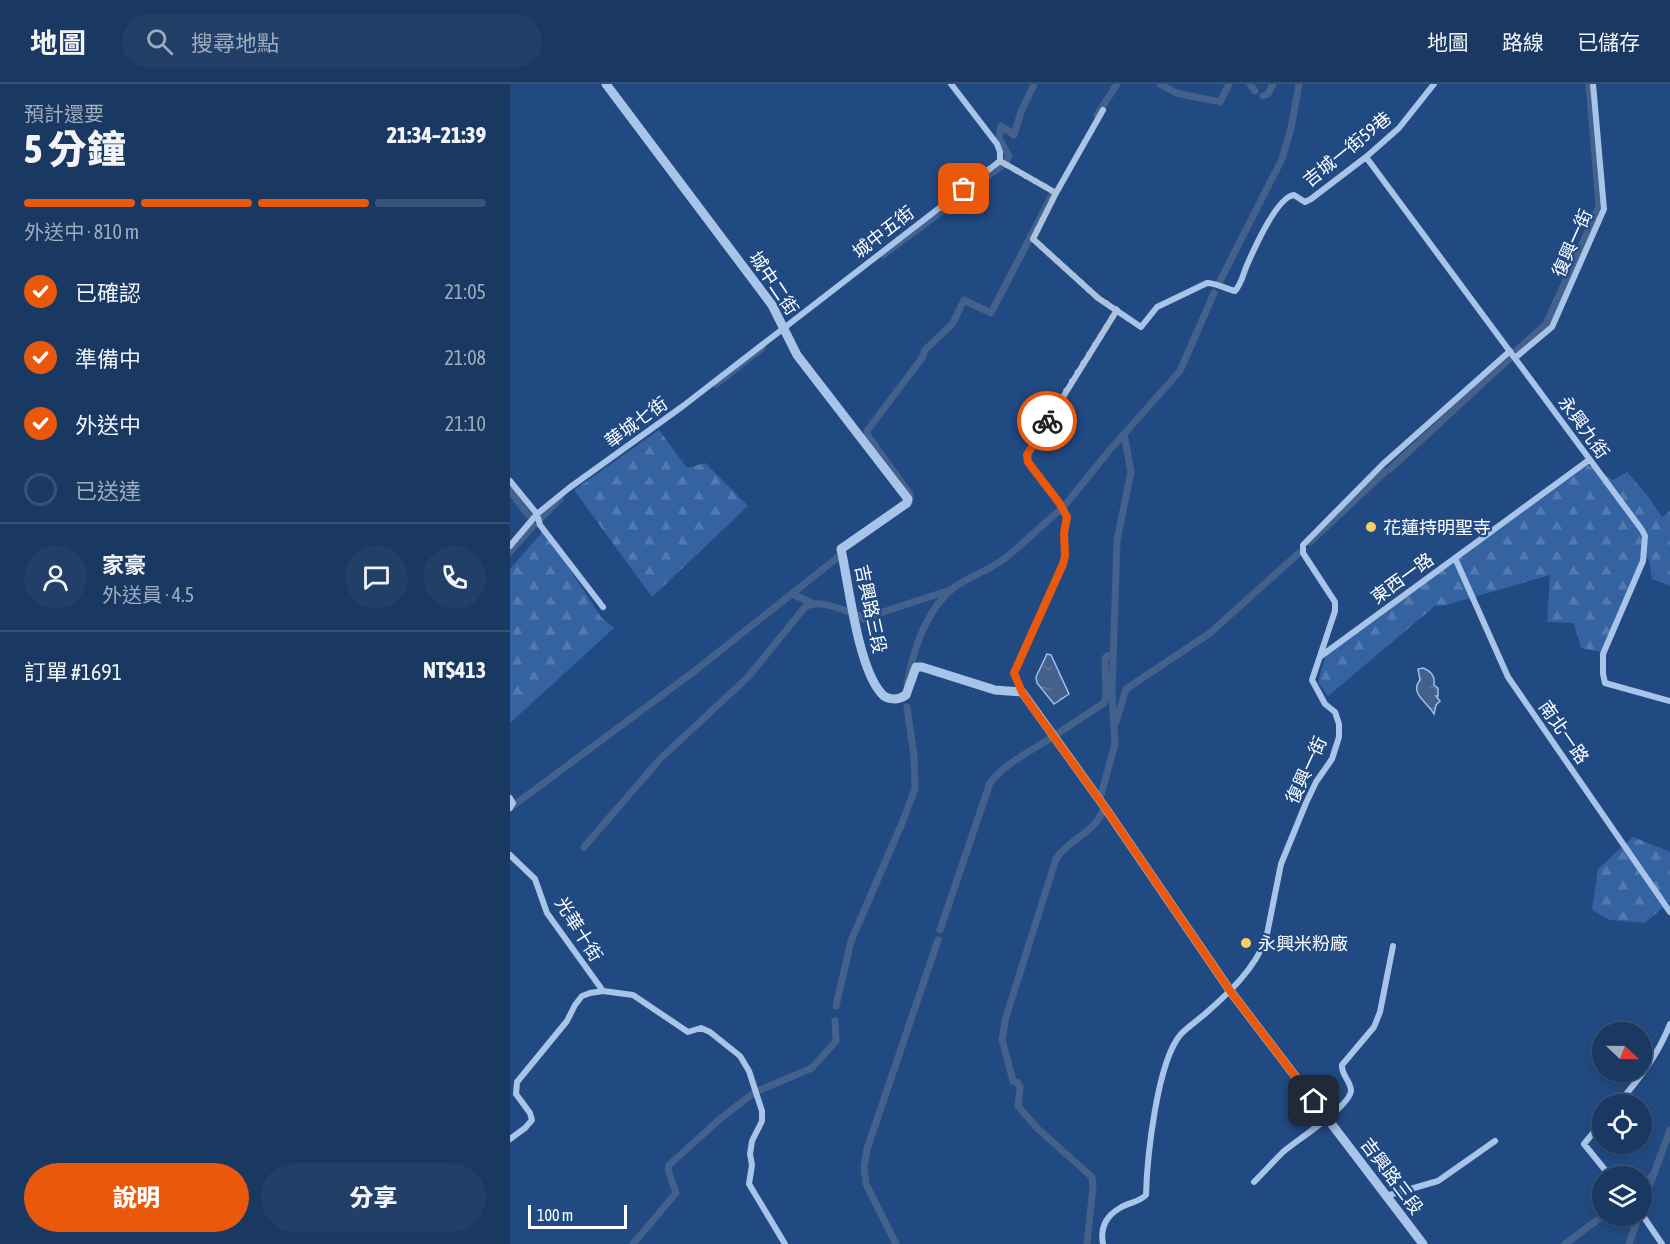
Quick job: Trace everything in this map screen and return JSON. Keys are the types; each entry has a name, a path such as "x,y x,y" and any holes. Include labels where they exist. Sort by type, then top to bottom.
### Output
{"street":[{"name":"城中二街","path":"606,84 772,304 796,355 908,499 907,503"},
{"path":"951,84 997,144 1000,161 1056,193 1103,110"},
{"name":"吉城一街59巷","path":"1056,193 1033,239 1098,298 1141,327 1157,307 1207,283 1235,291 1240,286 1246,265 1275,211 1289,195 1305,201 1311,199 1366,157 1399,128 1434,84"},
{"name":"復興一街","path":"1515,358 1552,327 1604,209 1593,84"},
{"name":"永興九街","path":"1366,157 1645,536 1643,561 1603,654 1603,674 1605,683 1670,701"},
{"name":"城中五街","path":"784,327 1000,161"},
{"path":"1022,692 1014,673 1063,564 1067,517 1060,504 1028,462 1027,455 1117,310"},
{"name":"華城七街","path":"510,546 537,514 569,488 683,406 784,327"},
{"name":"復興一街","path":"1103,1244 1101,1233 1103,1223 1120,1207 1140,1201 1146,1195 1149,1155 1161,1077 1171,1051 1180,1035 1231,992 1258,958 1266,939 1281,864 1316,782 1332,759 1339,737 1339,724 1335,712 1325,704 1311,680 1335,611 1335,602 1303,553 1303,545 1383,464 1510,351"},
{"name":"東西一路","path":"1320,657 1589,460"},
{"path":"510,481 537,514 540,525 603,607"},
{"name":"吉興路三段","path":"907,503 841,549 865,664 881,695 900,699 906,695 916,667 995,690 1022,692 1106,809 1231,992 1423,1244"},
{"name":"南北一路","path":"1455,558 1508,677 1670,912"},
{"path":"510,798 513,803 510,808"},
{"name":"光華十街","path":"510,855 535,879 547,913 603,991"},
{"path":"1254,1182 1285,1151 1327,1119 1351,1092 1342,1065 1374,1027 1380,1012 1393,946"},
{"path":"510,1139 532,1120 530,1113 516,1094 517,1082 567,1021 582,996 603,991 633,995 688,1032 701,1028 710,1032 741,1056 749,1071 762,1112 762,1121 752,1141 749,1184 785,1244"},
{"path":"1627,1094 1666,1042 1670,1024"},
{"path":"1592,1134 1584,1144 1592,1154"},
{"path":"1386,1196 1438,1182 1495,1141"},
{"path":"1592,1154 1602,1166"},
{"path":"1649,1226 1662,1244"}],"green space":[{"path":"659,430 687,468 705,463 748,506 652,597 574,490"},
{"path":"1588,465 1613,480 1627,472 1662,517 1670,511 1670,586 1652,579 1649,560 1646,558 1602,652 1581,648 1574,623 1547,622 1550,575 1446,605 1435,606 1328,696 1318,682 1327,651"},
{"path":"544,530 601,617 614,628 510,723 510,569"},
{"path":"1633,837 1670,852 1670,901 1645,923 1610,920 1592,910 1598,869"}],"water":[{"path":"1047,654 1051,655 1069,694 1054,704 1037,683 1036,677"},
{"path":"1423,668 1432,675 1434,685 1438,688 1438,696 1436,696 1440,701 1436,705 1434,714 1418,694 1417,685 1420,680 1418,669"}],"waterway":[{"path":"1006,161 1009,156 999,139 1001,126 1014,135 1021,112 1034,84"},
{"path":"1097,115 1117,84"},
{"path":"1160,84 1176,93 1215,101"},
{"path":"1220,102 1229,84"},
{"path":"1250,84 1255,91"},
{"path":"1263,96 1268,94 1273,84"},
{"path":"1218,285 1282,159 1291,128 1299,84"},
{"path":"1516,351 1546,324 1599,206 1589,84"},
{"path":"883,255 1001,166"},
{"path":"910,501 910,494 868,436 867,431 922,358 925,350 953,323 964,300 991,313 1052,195"},
{"path":"1066,504 1108,452 1180,371 1214,293"},
{"path":"716,384 762,348"},
{"path":"1390,469 1511,357"},
{"path":"1101,795 1115,744 1112,693 1117,540 1131,472 1124,434"},
{"path":"1310,542 1385,472"},
{"path":"510,491 528,515"},
{"path":"540,519 560,499"},
{"path":"907,684 913,658 927,620 943,598 958,585 1004,559 1060,510"},
{"path":"510,552 534,525"},
{"path":"1116,722 1126,689 1210,633 1299,553"},
{"path":"510,808 696,670 838,557"},
{"path":"858,615 865,620 950,590"},
{"path":"792,594 812,603"},
{"path":"584,847 660,759 748,677 805,607 821,604 851,612"},
{"path":"1057,734 1104,703 1106,697 1105,660 1112,654"},
{"path":"836,1006 851,941 915,789 914,756 907,707"},
{"path":"940,930 990,783 1011,763 1051,738"},
{"path":"1087,1244 1092,1177 1038,1129 1018,1106 1020,1087 1013,1081 1002,1039 1006,1017 1056,859 1092,826 1102,813"},
{"path":"896,1244 866,1184 864,1167 867,1149 938,940"},
{"path":"760,1090 812,1068 836,1041 835,1021"},
{"path":"633,1244 676,1193 668,1170 669,1165 721,1118 755,1092"},
{"path":"1652,1179 1670,1130"},
{"path":"1565,1244 1592,1224"},
{"path":"1629,1244 1635,1226"}],"way so far":[{"path":"964,189 1000,161 1056,193 1033,239 1098,298 1117,310 1047,421"}],"place":[{"name":"花蓮持明聖寺","path":"1371,527"},
{"name":"永興米粉廠","path":"1246,943"}],"route":[{"path":"1047,421 1027,455 1028,462 1060,504 1067,517 1064,533 1065,556 1014,673 1022,692 1106,809 1231,992 1314,1101"}]}
